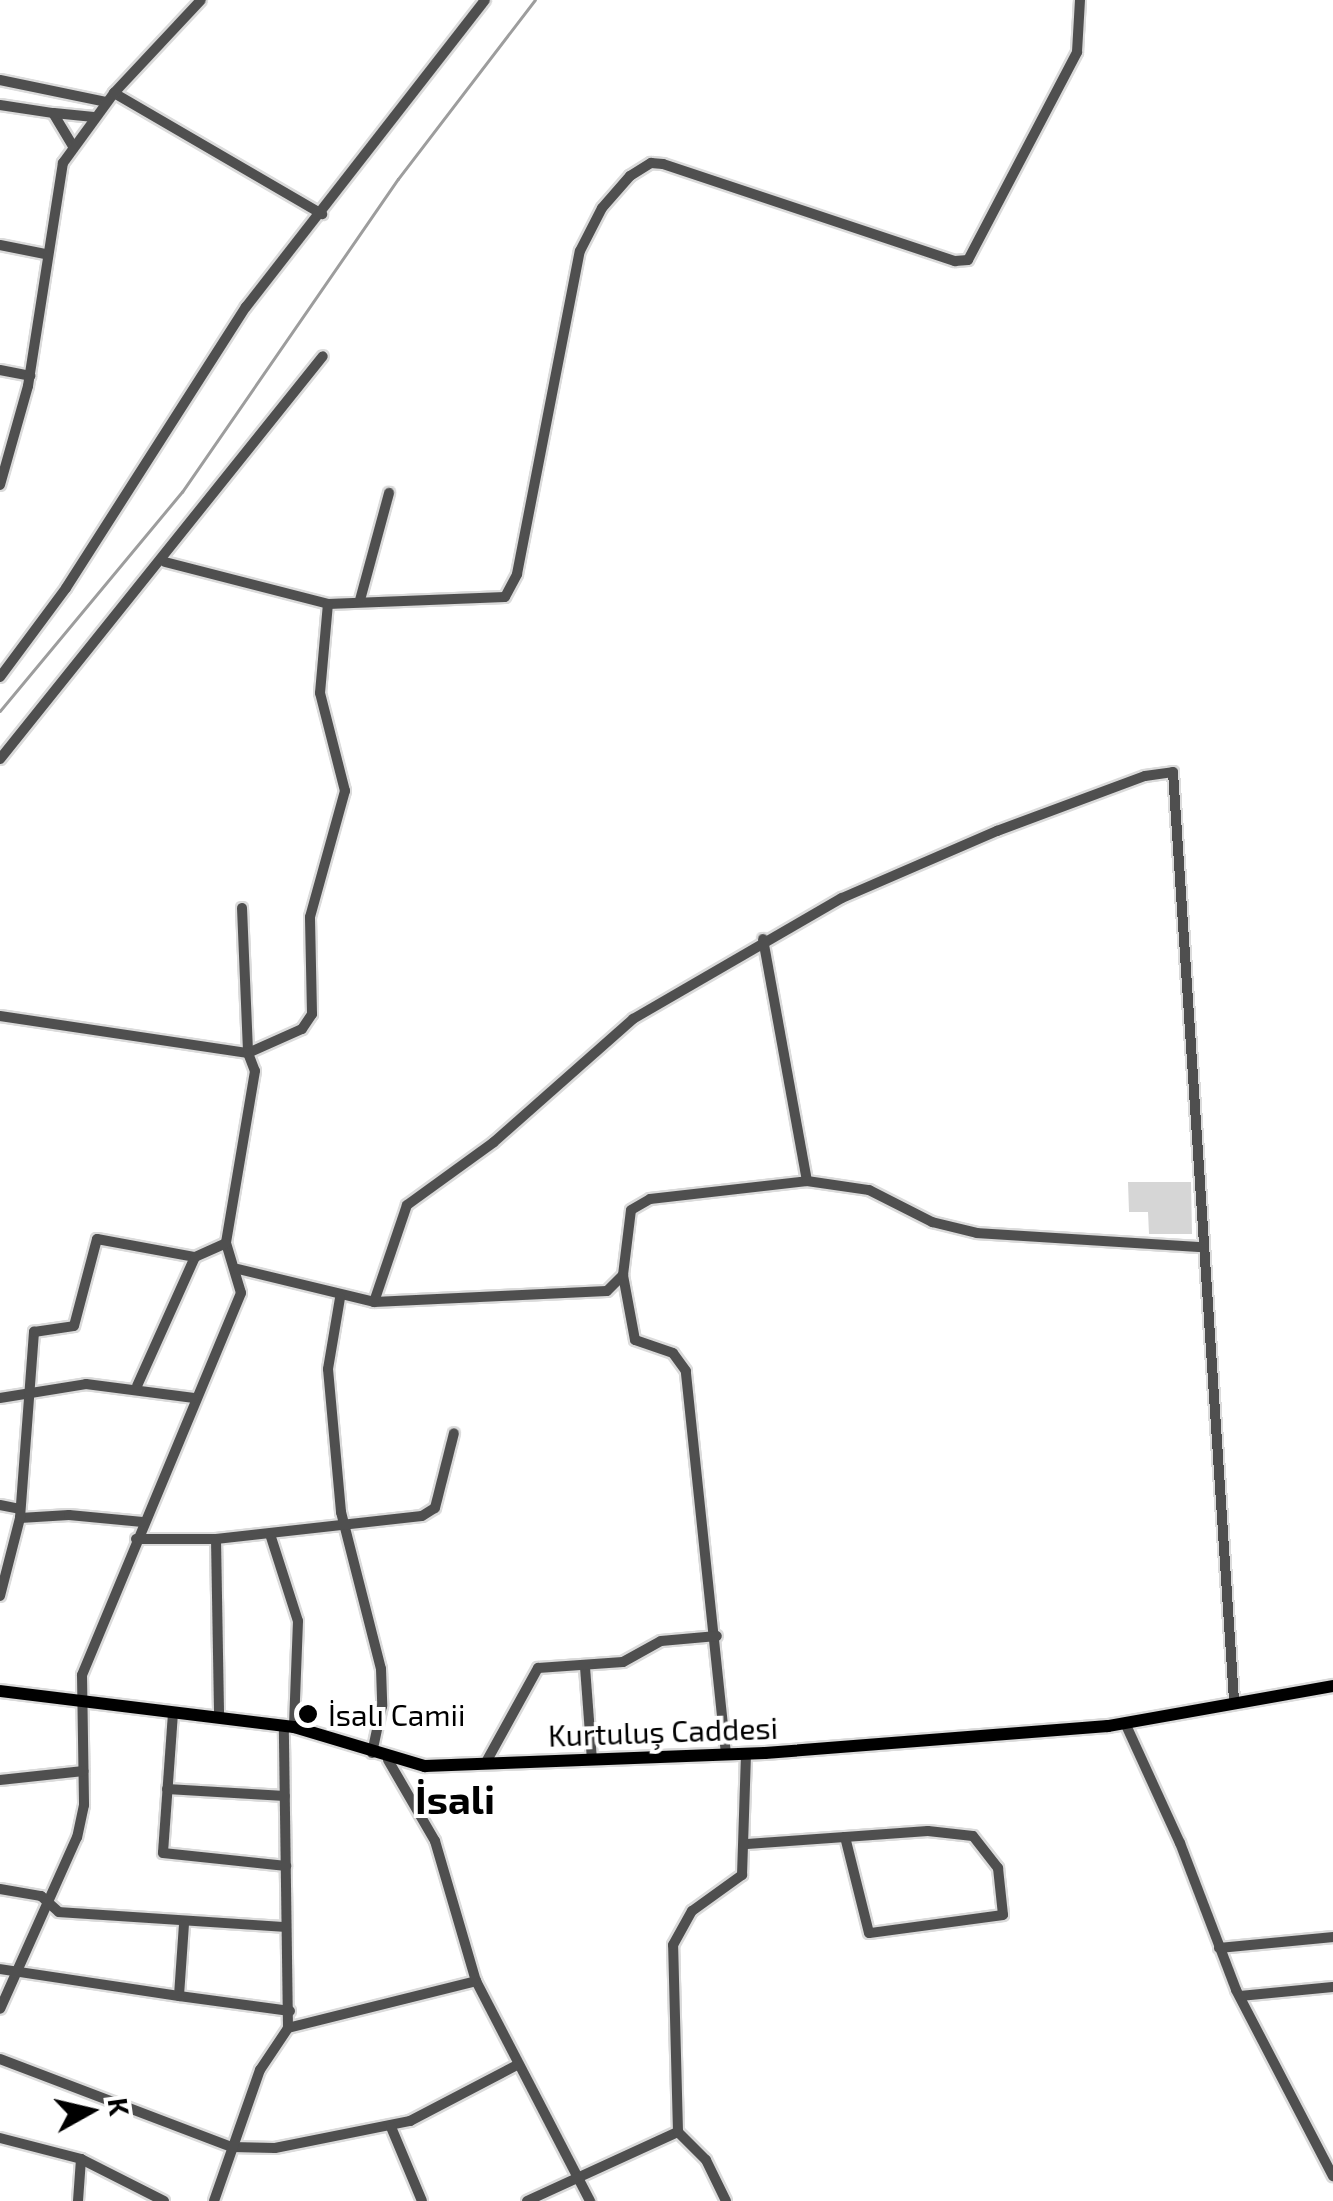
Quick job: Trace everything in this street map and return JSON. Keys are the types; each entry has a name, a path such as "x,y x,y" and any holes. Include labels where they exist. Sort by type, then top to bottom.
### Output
{"main road":[{"name":"Kurtuluş Caddesi","path":"0,1691 289,1727 388,1760 485,1764 746,1754 1124,1723 1333,1686"}],"street":[{"path":"0,485 30,376 55,187 72,146 94,117 201,0"},
{"path":"1,673 66,588 246,307 486,0"},
{"path":"164,562 328,604 504,597 517,574 580,251 602,208 630,176 650,163 663,164 955,261 968,260 1078,52 1080,0"},
{"path":"0,80 106,102"},
{"path":"114,93 322,214"},
{"path":"0,105 94,117"},
{"path":"53,113 72,146"},
{"path":"0,246 44,254"},
{"path":"0,759 164,562 324,356"},
{"path":"0,370 30,376"},
{"path":"360,600 389,492"},
{"path":"0,1016 248,1053 302,1029 312,1014 310,918 345,792 320,693 328,604"},
{"path":"374,1302 407,1205 462,1159 494,1142 634,1018 763,940 996,831 1145,776 1173,772 1234,1701"},
{"path":"0,2009 77,1838 84,1771 78,1700 82,1676 194,1398 242,1293 238,1269 226,1243 253,1113 255,1071 248,1053 242,908"},
{"path":"763,940 807,1181"},
{"path":"726,1754 686,1371 673,1353 635,1340 623,1275 637,1204 807,1181 869,1190 932,1222 977,1233 1202,1248"},
{"path":"0,1596 20,1513 34,1332 74,1326 97,1239 195,1257 226,1243"},
{"path":"137,1386 195,1257"},
{"path":"238,1269 340,1298 374,1302 607,1291 623,1275"},
{"path":"340,1298 328,1368 341,1512 348,1524 381,1668 372,1753"},
{"path":"0,1398 86,1384 137,1386 194,1398"},
{"path":"136,1539 216,1539 422,1516 435,1508 454,1433"},
{"path":"0,1505 20,1513 143,1522"},
{"path":"214,2201 260,2070 288,2028 290,2011 285,1796 298,1621 270,1534"},
{"path":"216,1539 219,1718"},
{"path":"485,1764 538,1668 623,1662 662,1641 716,1636"},
{"path":"586,1667 592,1760"},
{"path":"173,1712 163,1852 286,1866"},
{"path":"1124,1723 1240,1996 1333,2176"},
{"path":"726,2201 706,2160 678,2132 673,1945 692,1911 742,1875 747,1844 746,1754"},
{"path":"388,1760 435,1841 476,1981 590,2201"},
{"path":"0,1780 84,1771"},
{"path":"168,1789 285,1796"},
{"path":"747,1844 928,1831 973,1836 998,1868 1003,1914 869,1934 845,1837"},
{"path":"0,1890 42,1896 59,1912 184,1924 286,1927"},
{"path":"179,1996 184,1924"},
{"path":"1219,1948 1333,1936"},
{"path":"0,1969 140,1995 179,1996 290,2011"},
{"path":"288,2028 476,1981"},
{"path":"1240,1996 1333,1987"},
{"path":"0,2059 232,2147 275,2148 390,2127 517,2065"},
{"path":"390,2127 422,2201"},
{"path":"527,2201 578,2173 678,2132"},
{"path":"0,2138 81,2160 164,2201"},
{"path":"78,2201 81,2160"}],"shaded area":[{"path":"1128,1182 1191,1182 1192,1234 1149,1234 1148,1212 1129,1212"}],"waterway":[{"path":"0,711 182,492 398,179 535,0"}],"place":[{"name":"İsalı Camii","path":"308,1714"}],"district":[{"name":"İsali","path":"455,1798"}]}
